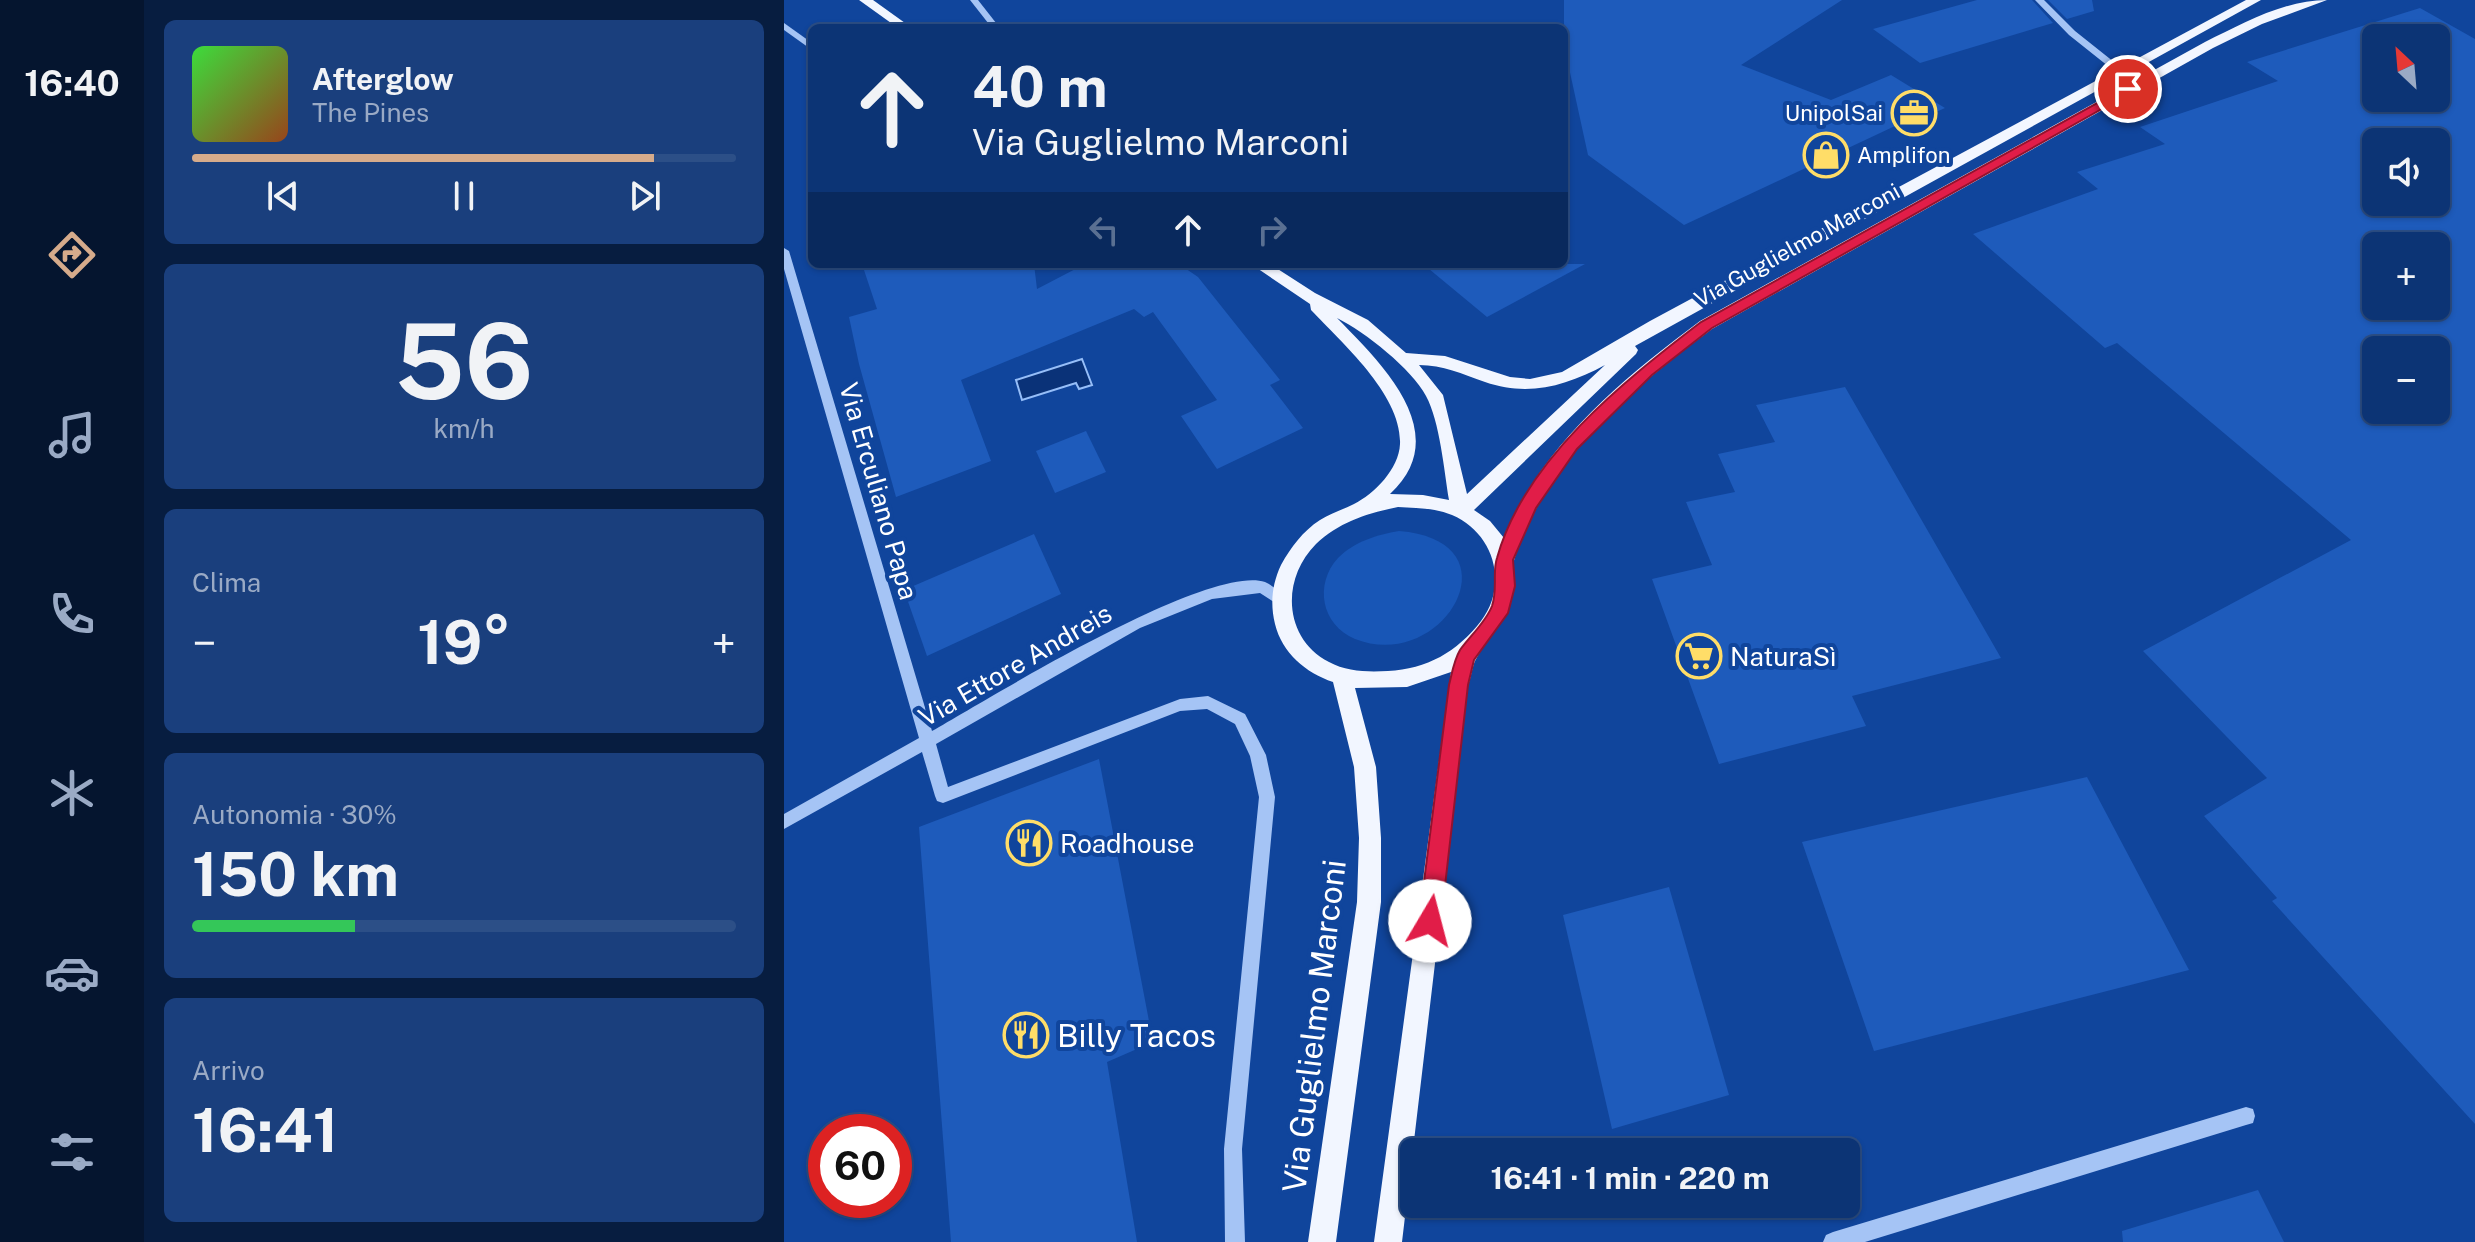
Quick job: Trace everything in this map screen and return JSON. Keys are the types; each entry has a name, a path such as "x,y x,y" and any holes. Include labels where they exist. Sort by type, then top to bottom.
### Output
{"main road":[{"path":"865,0 900,24"},
{"name":"Via Guglielmo Marconi","path":"1402,359 1449,362 1507,383 1529,385 1551,383 1573,374 1656,325 2255,0"},
{"name":"Via Guglielmo Marconi","path":"1280,600 1281,620 1289,638 1302,655 1342,677 1372,682 1403,679 1433,671 1460,657 1481,638 1499,613 1506,586 1504,560 1528,505 1571,445 1647,371 1706,325 2209,45 2258,21 2321,0"},
{"path":"1265,268 1309,297 1362,324 1402,359 1435,395 1461,511"},
{"path":"1309,297 1394,394 1405,417 1408,450 1404,467 1365,506"},
{"name":"Via Guglielmo Marconi","path":"1461,511 1656,325"},
{"path":"1280,600 1292,560 1323,527 1365,506 1398,500 1432,502 1461,511 1481,524 1495,541 1504,560"},
{"path":"1388,1242 1403,1100 1434,891 1458,685 1466,657 1481,638"},
{"name":"Via Guglielmo Marconi","path":"1322,1242 1369,902 1370,838 1365,767 1342,677"}],"street":[{"path":"974,0 993,24"},
{"path":"2039,0 2072,33 2121,72"},
{"path":"784,26 808,44"},
{"name":"Via Erculiano Papa","path":"784,251 943,796 1180,705 1208,702 1240,719 1258,755 1267,797 1233,1149 1235,1242"},
{"name":"Via Ettore Andreis","path":"784,822 1135,624 1210,594 1241,588 1262,587 1280,600"},
{"path":"1833,1242 1890,1234 2246,1116"}],"shaded area":[{"path":"1082,359 1092,385 1079,389 1076,383 1022,400 1016,380"},
{"path":"1399,531 1436,540 1456,557 1462,579 1456,602 1440,623 1416,638 1387,645 1355,639 1344,633 1328,614 1324,591 1330,568 1359,543"}],"building":[{"path":"1564,0 1842,0 1741,65 1831,100 1891,75 1945,108 1898,129 1895,126 1684,225 1588,155 1568,63 1568,24 1564,24"},
{"path":"1977,0 2032,0 2053,23 1920,63 1873,29"},
{"path":"2048,0 2092,0 2094,11 2067,19"},
{"path":"2420,8 2448,24 2369,24"},
{"path":"2450,25 2475,39 2475,1124 2272,901 2277,898 2204,816 2267,778 2143,651 2351,540 2117,343 2105,348 1973,234 2098,189 2077,172 2165,144 2140,127 2278,81 2247,62 2362,26 2362,112 2450,112"},
{"path":"1568,264 1585,264 1487,317 1428,268 1568,268"},
{"path":"863,268 1034,268 1037,289 1077,268 1185,268 1198,277 1280,380 1270,385 1303,428 1217,469 1181,416 1217,400 1153,312 1144,317 1134,309 961,380 991,461 896,497 849,317 877,309"},
{"path":"1845,387 2001,658 1852,696 1866,726 1719,764 1652,579 1712,565 1686,502 1735,492 1718,454 1775,442 1756,405"},
{"path":"1086,431 1106,472 1055,493 1036,451"},
{"path":"1034,534 1061,594 927,656 904,590"},
{"path":"1099,759 1153,1042 1107,1062 1137,1242 951,1242 919,827"},
{"path":"2087,777 2189,970 1874,1051 1802,842"},
{"path":"1669,887 1729,1095 1612,1129 1563,915"},
{"path":"2258,1190 2284,1242 2123,1242 2122,1231"}],"place":[{"name":"UnipolSai","path":"1914,113"},
{"name":"Amplifon","path":"1826,155"},
{"name":"NaturaSì","path":"1699,656"},
{"name":"Roadhouse","path":"1029,843"},
{"name":"Billy Tacos","path":"1026,1035"}],"route":[{"path":"1430,921 1458,685 1466,657 1499,613 1506,586 1504,560 1528,505 1571,445 1611,403 1706,325 2128,89"}]}
